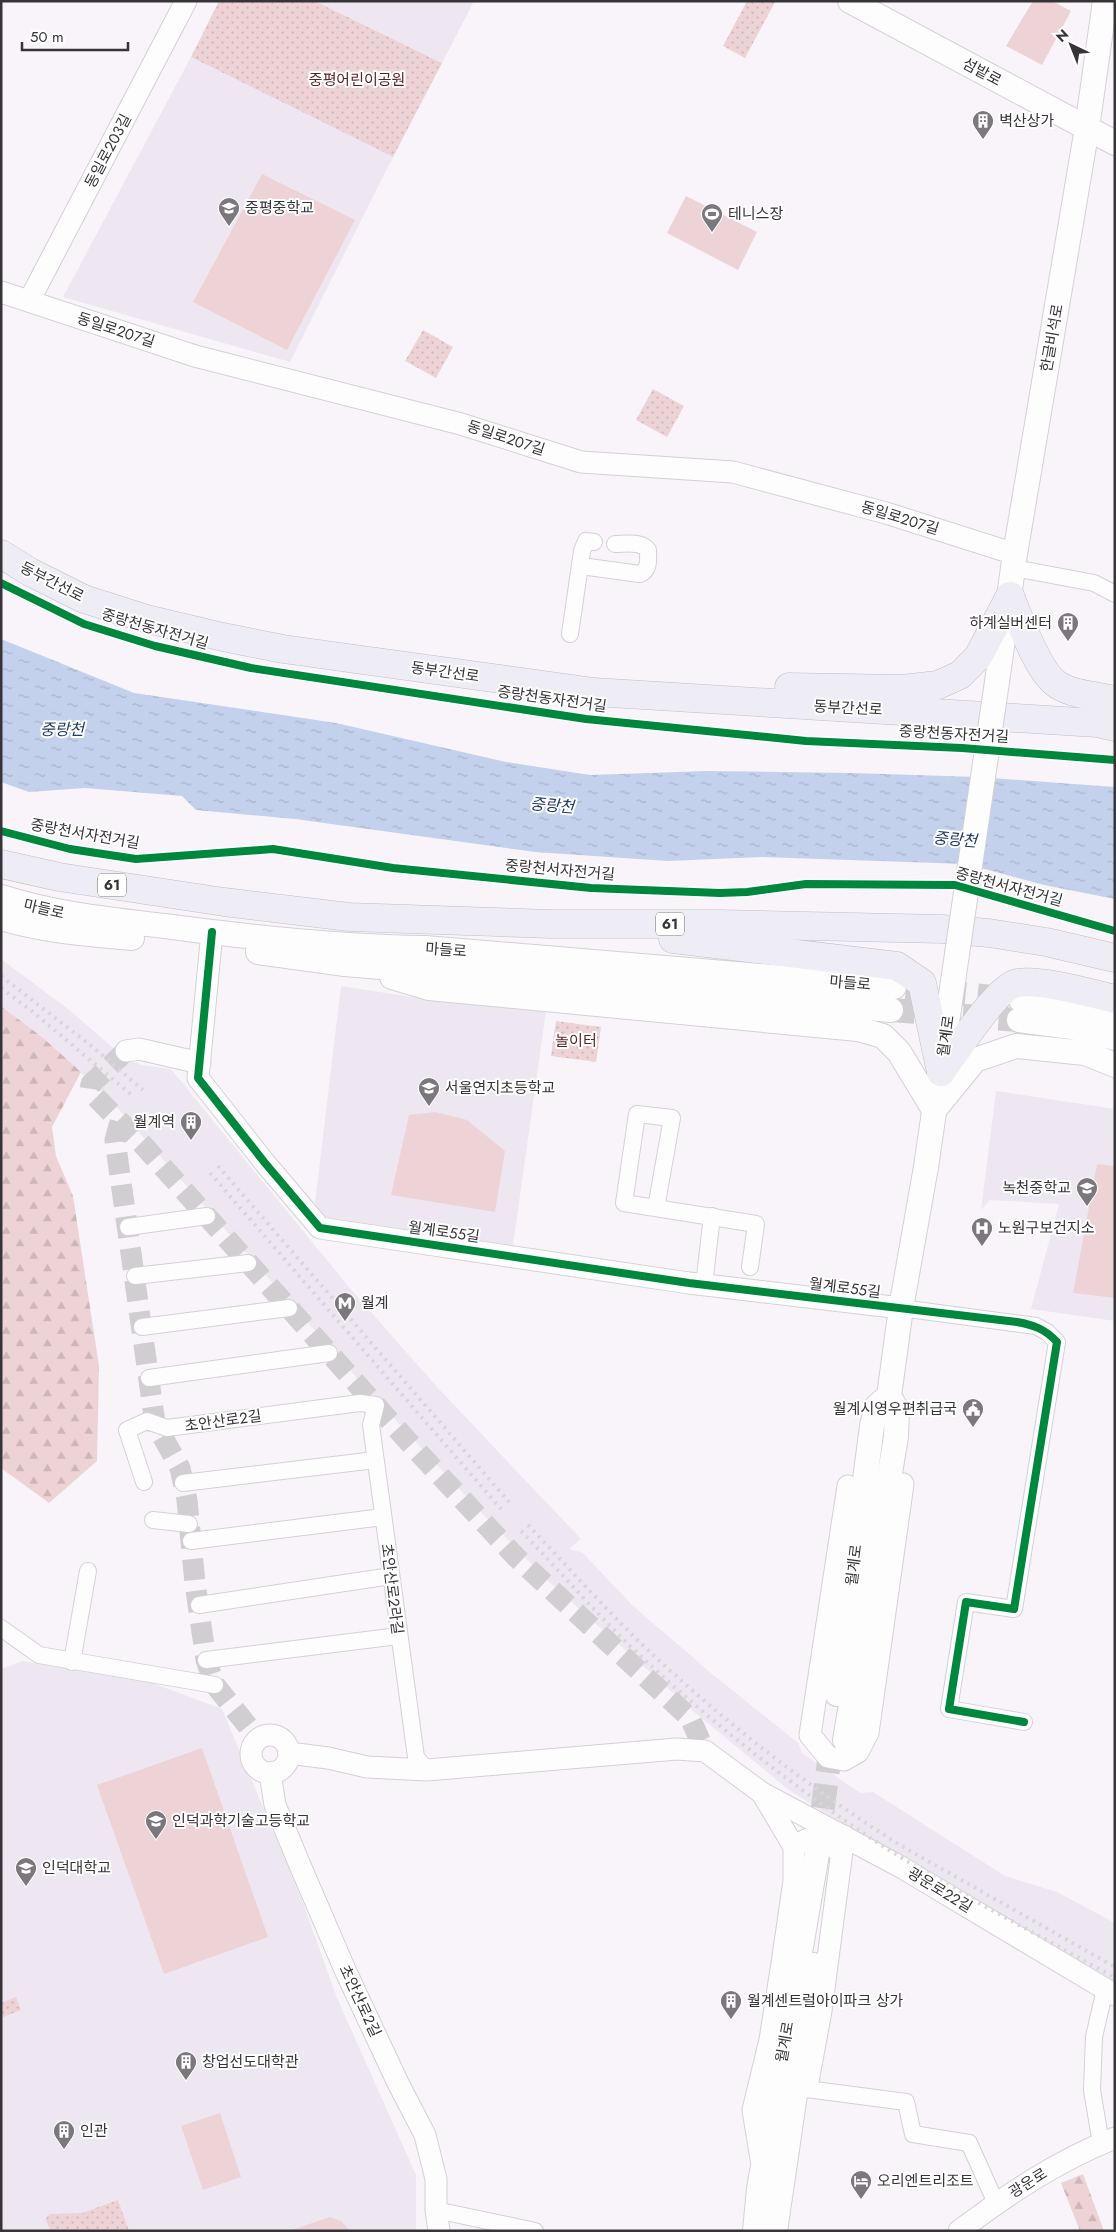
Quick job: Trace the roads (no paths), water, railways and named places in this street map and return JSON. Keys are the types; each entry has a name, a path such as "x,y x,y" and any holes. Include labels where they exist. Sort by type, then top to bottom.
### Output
{"highway":[{"name":"동부간선로","path":"1,554 30,572 84,599 223,638 351,660 594,692 1097,723 1115,727"},
{"path":"594,692 651,686 902,689 938,685 960,675 978,657 1010,596"},
{"path":"1010,596 1038,657 1047,674 1057,685 1075,692 1115,700"},
{"name":"61","path":"1,864 59,877 224,902 349,917 550,924 720,924 883,927 989,933 1062,945 1115,958"},
{"path":"550,924 897,966 922,983 941,1072"},
{"path":"720,924 755,933 924,939 984,944 1065,959 1115,972"},
{"path":"941,1072 985,1011 1005,990 1015,984 1040,984 1115,999"}],"main road":[{"name":"섬밭로","path":"850,1 1115,143"},
{"name":"한글비석로","path":"998,675 1015,561 1087,128 1105,1"},
{"name":"월계로","path":"889,1396 878,1406 872,1426 838,1740 896,1437 897,1410 889,1396 901,1308 941,1072 998,675"},
{"name":"마들로","path":"1,897 62,914 345,964 891,1010"},
{"name":"마들로","path":"1,918 23,925 53,930 375,948 425,948 894,987"},
{"path":"345,964 429,988 858,1029 883,1036 899,1052 934,1110 974,1060 1016,1046 1085,1053 1115,1066"},
{"path":"1115,1017 1067,1005 1020,1010 1072,1027 1115,1038"},
{"path":"848,1486 872,1426"},
{"path":"896,1437 904,1484"},
{"name":"월계로","path":"755,2231 769,2179 829,1856"},
{"name":"월계로","path":"769,2179 775,2231"},
{"path":"742,2231 751,2218 769,2179"}],"street":[{"name":"동일로203길","path":"29,302 186,1"},
{"name":"동일로207길","path":"1,292 195,356 461,424 581,462 733,472 886,513 1015,561"},
{"path":"570,634 584,542 594,542"},
{"path":"581,566 640,574 644,572 647,568 648,550 646,547 642,545 615,544"},
{"path":"1015,561 1094,583 1115,594"},
{"name":"월계로55길","path":"211,939 198,1078 214,1101 320,1228 704,1285 901,1308"},
{"path":"126,1051 139,1049 200,1063"},
{"path":"656,1208 672,1118 637,1114 624,1203 756,1224 750,1267"},
{"path":"128,1227 207,1216"},
{"path":"704,1285 712,1216"},
{"path":"135,1276 248,1263"},
{"path":"142,1327 289,1308"},
{"path":"901,1308 1036,1326 1047,1332 1057,1342 1014,1609 966,1602 949,1709 1024,1722"},
{"path":"149,1378 329,1353"},
{"name":"초안산로2길","path":"144,1482 127,1430 147,1421 167,1428 360,1403 376,1405"},
{"name":"초안산로2라길","path":"376,1405 371,1425 398,1636 416,1758 427,1770"},
{"path":"183,1483 376,1460"},
{"path":"848,1486 810,1735 828,1757 844,1760 858,1752 868,1733 904,1484"},
{"path":"190,1541 383,1517"},
{"path":"153,1520 189,1524"},
{"path":"72,1662 88,1571"},
{"path":"199,1605 391,1576"},
{"path":"1,1628 39,1655 215,1685"},
{"path":"206,1660 398,1636"},
{"path":"268,1736 274,1736 285,1743 289,1753 288,1761 284,1767 270,1773 260,1770 252,1760 251,1754 256,1742 268,1736"},
{"path":"289,1753 328,1758 367,1767 427,1770 677,1749 705,1751 762,1793 794,1847 794,1880 770,2040 753,2110 769,2179"},
{"name":"초안산로2길","path":"270,1773 275,1805 298,1863 346,1972 398,2083 425,2135 436,2178 436,2210 439,2231"},
{"name":"광운로22길","path":"762,1793 901,1866 1110,1992"},
{"path":"769,2179 802,2115 821,2011 829,1856 835,1845 830,1840 817,1836 806,1838 794,1847"},
{"path":"829,1856 844,1836"},
{"name":"광운로","path":"959,2231 996,2203 1062,2161 1108,2141 1092,2090 1094,2037 1110,1992"},
{"path":"807,2089 906,2102 913,2134 970,2143 996,2203"},
{"path":"436,2210 535,2231"}],"water":[{"name":"중랑천","path":"1,639 134,693 336,723 506,762 590,775 707,771 852,773 977,777 1115,787 1115,899 1044,885 966,864 762,857 668,861 535,852 295,819 196,810 182,796 85,788 29,792 1,782"}],"tunnel":[{"path":"906,988 1012,999"},
{"path":"891,1010 1019,1020"},
{"path":"126,1051 91,1084 90,1091 144,1146 406,1439 516,1557 690,1718 705,1751"},
{"path":"120,1122 115,1140 155,1423 180,1468 187,1500 195,1583 206,1660 215,1685 259,1740"},
{"path":"818,1844 832,1739"}],"railway":[{"path":"1,976 94,1048 143,1090"},
{"path":"1,988 33,1012 134,1097"},
{"path":"218,1166 509,1502"},
{"path":"210,1173 501,1509"},
{"path":"528,1525 649,1651 678,1678 772,1756 838,1804 905,1848 1115,1967"},
{"path":"521,1531 609,1625 650,1665 742,1744 807,1794 902,1858 1115,1978"}],"place":[{"name":"벽산상가","path":"983,140"},
{"name":"중평중학교","path":"229,227"},
{"name":"테니스장","path":"712,233"},
{"name":"하계실버센터","path":"1068,642"},
{"name":"서울연지초등학교","path":"429,1107"},
{"name":"월계역","path":"191,1141"},
{"name":"녹천중학교","path":"1087,1207"},
{"name":"노원구보건지소","path":"982,1247"},
{"name":"월계","path":"345,1322"},
{"name":"월계시영우편취급국","path":"973,1428"},
{"name":"인덕과학기술고등학교","path":"156,1840"},
{"name":"인덕대학교","path":"26,1887"},
{"name":"월계센트럴아이파크 상가","path":"731,2020"},
{"name":"창업선도대학관","path":"186,2081"},
{"name":"인관","path":"64,2150"},
{"name":"오리엔트리조트","path":"861,2200"}],"park label":[{"name":"중평어린이공원","path":"357,80"},
{"name":"놀이터","path":"576,1041"}]}
